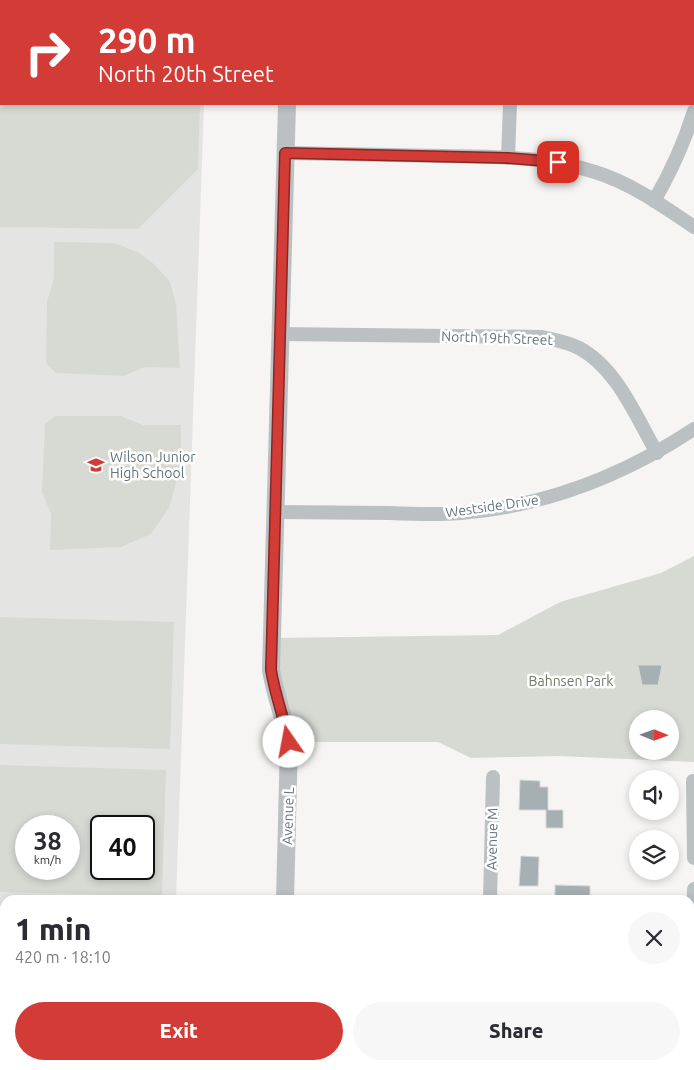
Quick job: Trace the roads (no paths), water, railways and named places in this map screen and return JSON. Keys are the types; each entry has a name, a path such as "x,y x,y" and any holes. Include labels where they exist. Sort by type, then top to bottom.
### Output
{"street":[{"name":"Avenue L","path":"285,895 289,742 271,670 287,105"},
{"path":"508,158 510,105"},
{"path":"654,201 672,170 686,137 694,111"},
{"path":"285,153 546,160 597,172 630,187 694,227"},
{"name":"North 19th Street","path":"280,334 542,337 562,341 578,347 605,366 616,381 657,453"},
{"name":"Westside Drive","path":"275,512 429,514 504,508 544,499 599,481 634,466 694,429"},
{"name":"Avenue M","path":"490,895 493,777"},
{"path":"694,781 694,858"}],"place":[{"name":"Wilson Junior High School","path":"96,465"}],"park label":[{"name":"Bahnsen Park","path":"571,681"}]}
